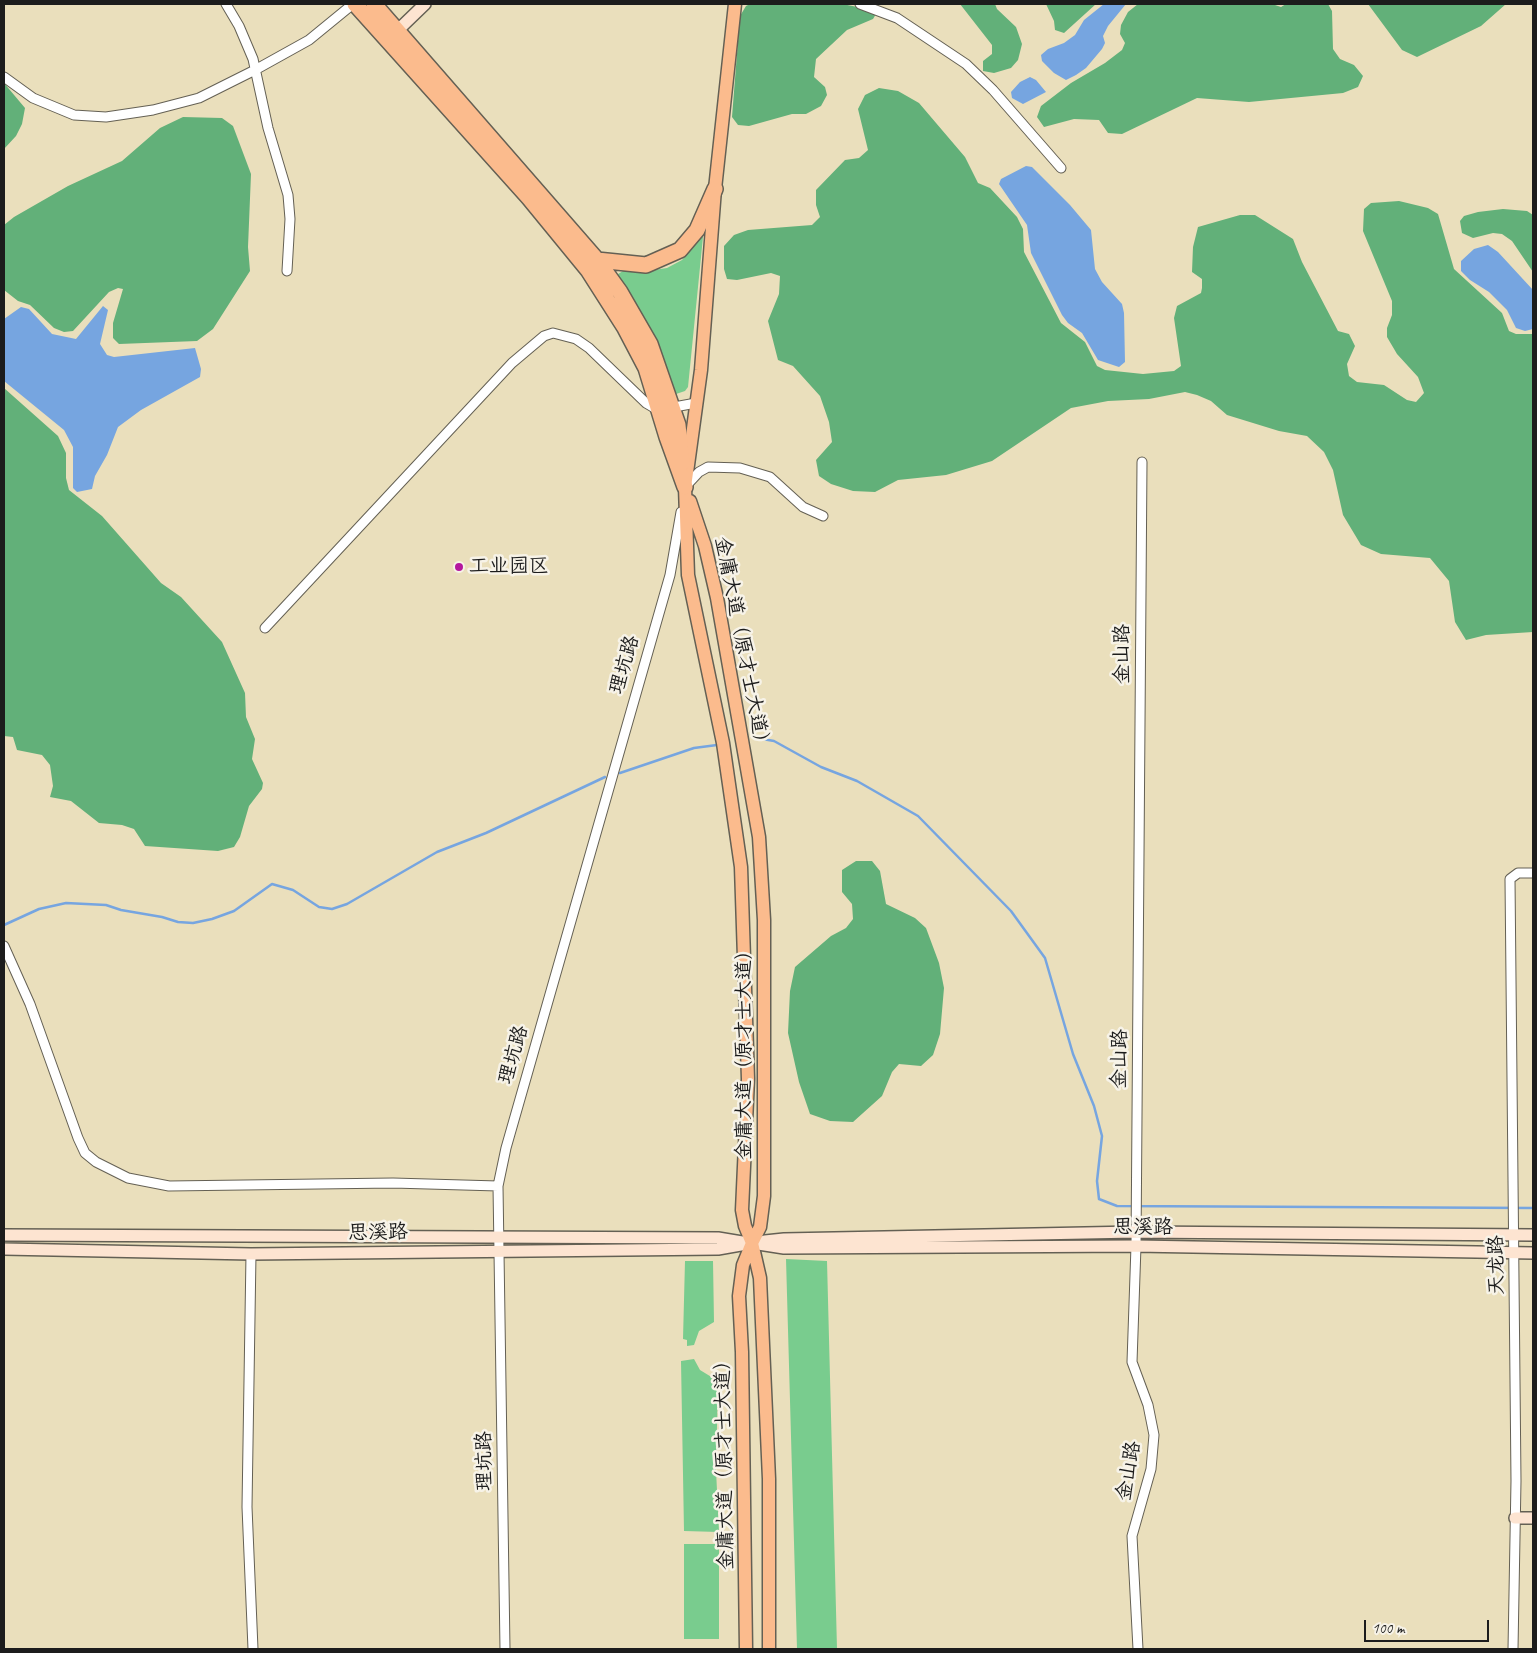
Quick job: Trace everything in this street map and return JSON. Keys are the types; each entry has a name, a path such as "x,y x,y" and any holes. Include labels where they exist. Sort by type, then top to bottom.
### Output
{"highway":[{"path":"354,4 529,198 588,270 625,328 666,409"},
{"path":"374,4 597,260 620,292 650,344 685,487"},
{"path":"597,260 646,265 680,250 697,230 715,189"}],"main road":[{"path":"685,487 696,403 734,4"},
{"name":"金庸大道（原才士大道）","path":"685,487 705,546 740,715 741,737 759,837 764,920 764,1196 760,1227 743,1265 739,1296 742,1352 746,1649"},
{"name":"金庸大道（原才士大道）","path":"685,487 688,575 723,740 741,867 748,1079 742,1210 760,1278 770,1479 769,1649"},
{"path":"723,740 741,737"}],"street":[{"path":"226,4 239,26 255,70 268,128 288,195 290,219 287,271"},
{"path":"4,77 33,98 74,115 106,117 153,110 199,98 255,70 309,40 354,4"},
{"path":"397,30 425,4"},
{"path":"860,4 897,18 966,64 993,90 1061,168"},
{"path":"265,628 512,363 544,336 553,333 576,339 589,348 646,403 666,409 696,403"},
{"name":"金山路","path":"1138,1649 1132,1536 1151,1469 1154,1436 1148,1405 1136,1378 1132,1362 1136,1246 1142,462"},
{"path":"685,487 699,472 708,467 740,468 770,477 803,507 823,516"},
{"name":"理坑路","path":"505,1649 498,1186 506,1148 670,575 678,537 685,487"},
{"name":"天龙路","path":"1514,1649 1516,1518 1510,880 1518,873 1533,873"},
{"path":"4,946 30,1004 85,1153 96,1162 128,1178 169,1186 393,1182 498,1186"},
{"name":"思溪路","path":"4,1249 251,1254 718,1249 784,1239 1135,1232 1533,1235"},
{"name":"思溪路","path":"4,1235 718,1238 784,1248 1136,1246 1533,1252"},
{"path":"251,1254 247,1507 253,1649"},
{"path":"1516,1518 1533,1518"}],"green space":[{"path":"750,4 842,4 868,9 876,14 873,19 847,30 816,59 814,77 825,87 827,95 821,106 806,114 792,114 749,126 738,125 732,117 740,16 746,6"},
{"path":"960,4 995,4 997,9 1016,27 1022,44 1018,60 1011,68 994,73 983,71 983,61 992,54 992,45"},
{"path":"1046,4 1096,4 1064,33 1055,30 1054,21"},
{"path":"1138,4 1272,4 1281,7 1286,4 1328,4 1332,11 1333,49 1340,59 1354,65 1363,76 1358,87 1343,93 1249,102 1197,98 1122,134 1108,133 1099,120 1074,119 1044,127 1037,117 1041,106 1071,83 1105,63 1122,50 1125,43 1120,34 1121,25 1128,12"},
{"path":"1368,4 1506,4 1481,26 1417,57 1402,50"},
{"path":"4,83 25,108 22,124 16,136 4,149"},
{"path":"879,88 898,91 919,103 965,157 978,183 990,188 1017,217 1023,229 1024,252 1061,323 1085,342 1097,366 1105,370 1143,374 1174,371 1181,366 1174,318 1177,306 1201,293 1202,279 1192,272 1193,247 1198,227 1240,215 1255,215 1293,239 1302,262 1338,331 1349,334 1355,346 1347,364 1349,376 1357,382 1384,385 1407,400 1416,402 1424,393 1418,377 1397,354 1387,337 1387,328 1392,315 1392,301 1363,231 1364,209 1371,203 1399,201 1428,208 1438,214 1454,269 1502,313 1509,331 1516,334 1533,334 1533,632 1486,635 1466,640 1455,622 1449,581 1430,558 1381,554 1361,545 1343,515 1333,470 1324,452 1307,436 1279,431 1227,415 1211,401 1185,392 1149,399 1108,401 1071,408 992,461 946,475 898,480 875,492 853,491 831,484 819,476 816,460 832,442 829,422 820,396 793,366 778,360 768,321 779,294 780,276 771,273 737,280 727,279 724,269 724,246 734,235 748,230 812,225 820,217 816,205 816,190 845,160 859,158 868,150 858,109 865,95"},
{"path":"183,117 222,118 233,126 251,174 248,247 250,271 213,329 197,341 119,344 113,338 113,323 123,289 118,288 109,292 73,331 64,332 54,328 30,305 18,301 4,290 4,225 14,217 68,186 122,161 160,128"},
{"path":"1503,209 1527,211 1533,215 1533,272 1512,241 1502,234 1493,233 1473,238 1462,233 1460,221 1464,216"},
{"path":"702,237 688,387 685,391 676,394 668,374 619,280 618,274 623,271 647,271 667,268 682,260"},
{"path":"4,388 58,436 66,453 66,478 69,490 102,516 161,583 181,597 222,642 245,693 246,717 255,739 252,759 263,783 262,789 249,806 240,837 234,847 218,851 145,846 134,829 122,825 99,823 71,801 50,797 53,786 50,765 42,755 17,750 13,737 4,736"},
{"path":"856,861 872,861 880,871 886,904 915,918 926,928 939,963 944,988 940,1034 933,1055 921,1066 899,1064 892,1072 882,1096 853,1122 830,1121 810,1114 799,1082 788,1033 790,991 795,967 831,936 846,928 853,919 852,904 842,892 842,870"},
{"path":"786,1259 827,1261 837,1649 797,1649"},
{"path":"685,1261 713,1261 714,1322 699,1331 694,1345 687,1346 687,1340 683,1339"},
{"path":"694,1359 700,1370 718,1381 716,1470 719,1532 684,1531 681,1361"},
{"path":"684,1544 719,1544 719,1639 684,1639"}],"water":[{"path":"1104,4 1126,4 1108,26 1103,36 1105,43 1102,49 1086,68 1066,80 1054,73 1042,61 1041,55 1048,49 1064,43 1075,35 1084,20"},
{"path":"1030,77 1036,80 1046,92 1023,104 1012,98 1011,92 1020,82"},
{"path":"1026,166 1032,167 1070,205 1091,230 1095,269 1102,282 1122,304 1124,313 1125,362 1119,367 1098,360 1082,333 1068,323 1062,315 1031,253 1027,225 999,184 1001,179"},
{"path":"1488,245 1498,252 1533,290 1533,329 1525,331 1516,328 1507,310 1489,292 1470,280 1461,271 1461,261 1474,249"},
{"path":"103,306 108,310 100,344 107,355 114,357 195,348 201,369 200,377 141,410 118,427 107,455 95,476 92,489 77,492 73,488 73,447 64,430 4,381 4,319 21,307 29,309 52,334 76,339"}],"waterway":[{"path":"757,738 774,741 821,767 857,781 918,816 1011,911 1045,958 1073,1054 1094,1106 1102,1136 1097,1181 1099,1199 1117,1206 1533,1208"},
{"path":"620,773 694,748 717,745"},
{"path":"4,925 39,909 66,903 106,905 178,922 193,923 234,911 272,884 293,890 319,907 332,909 347,904 437,852 486,833 605,777"}],"place":[{"name":"工业园区","path":"459,567"}]}
